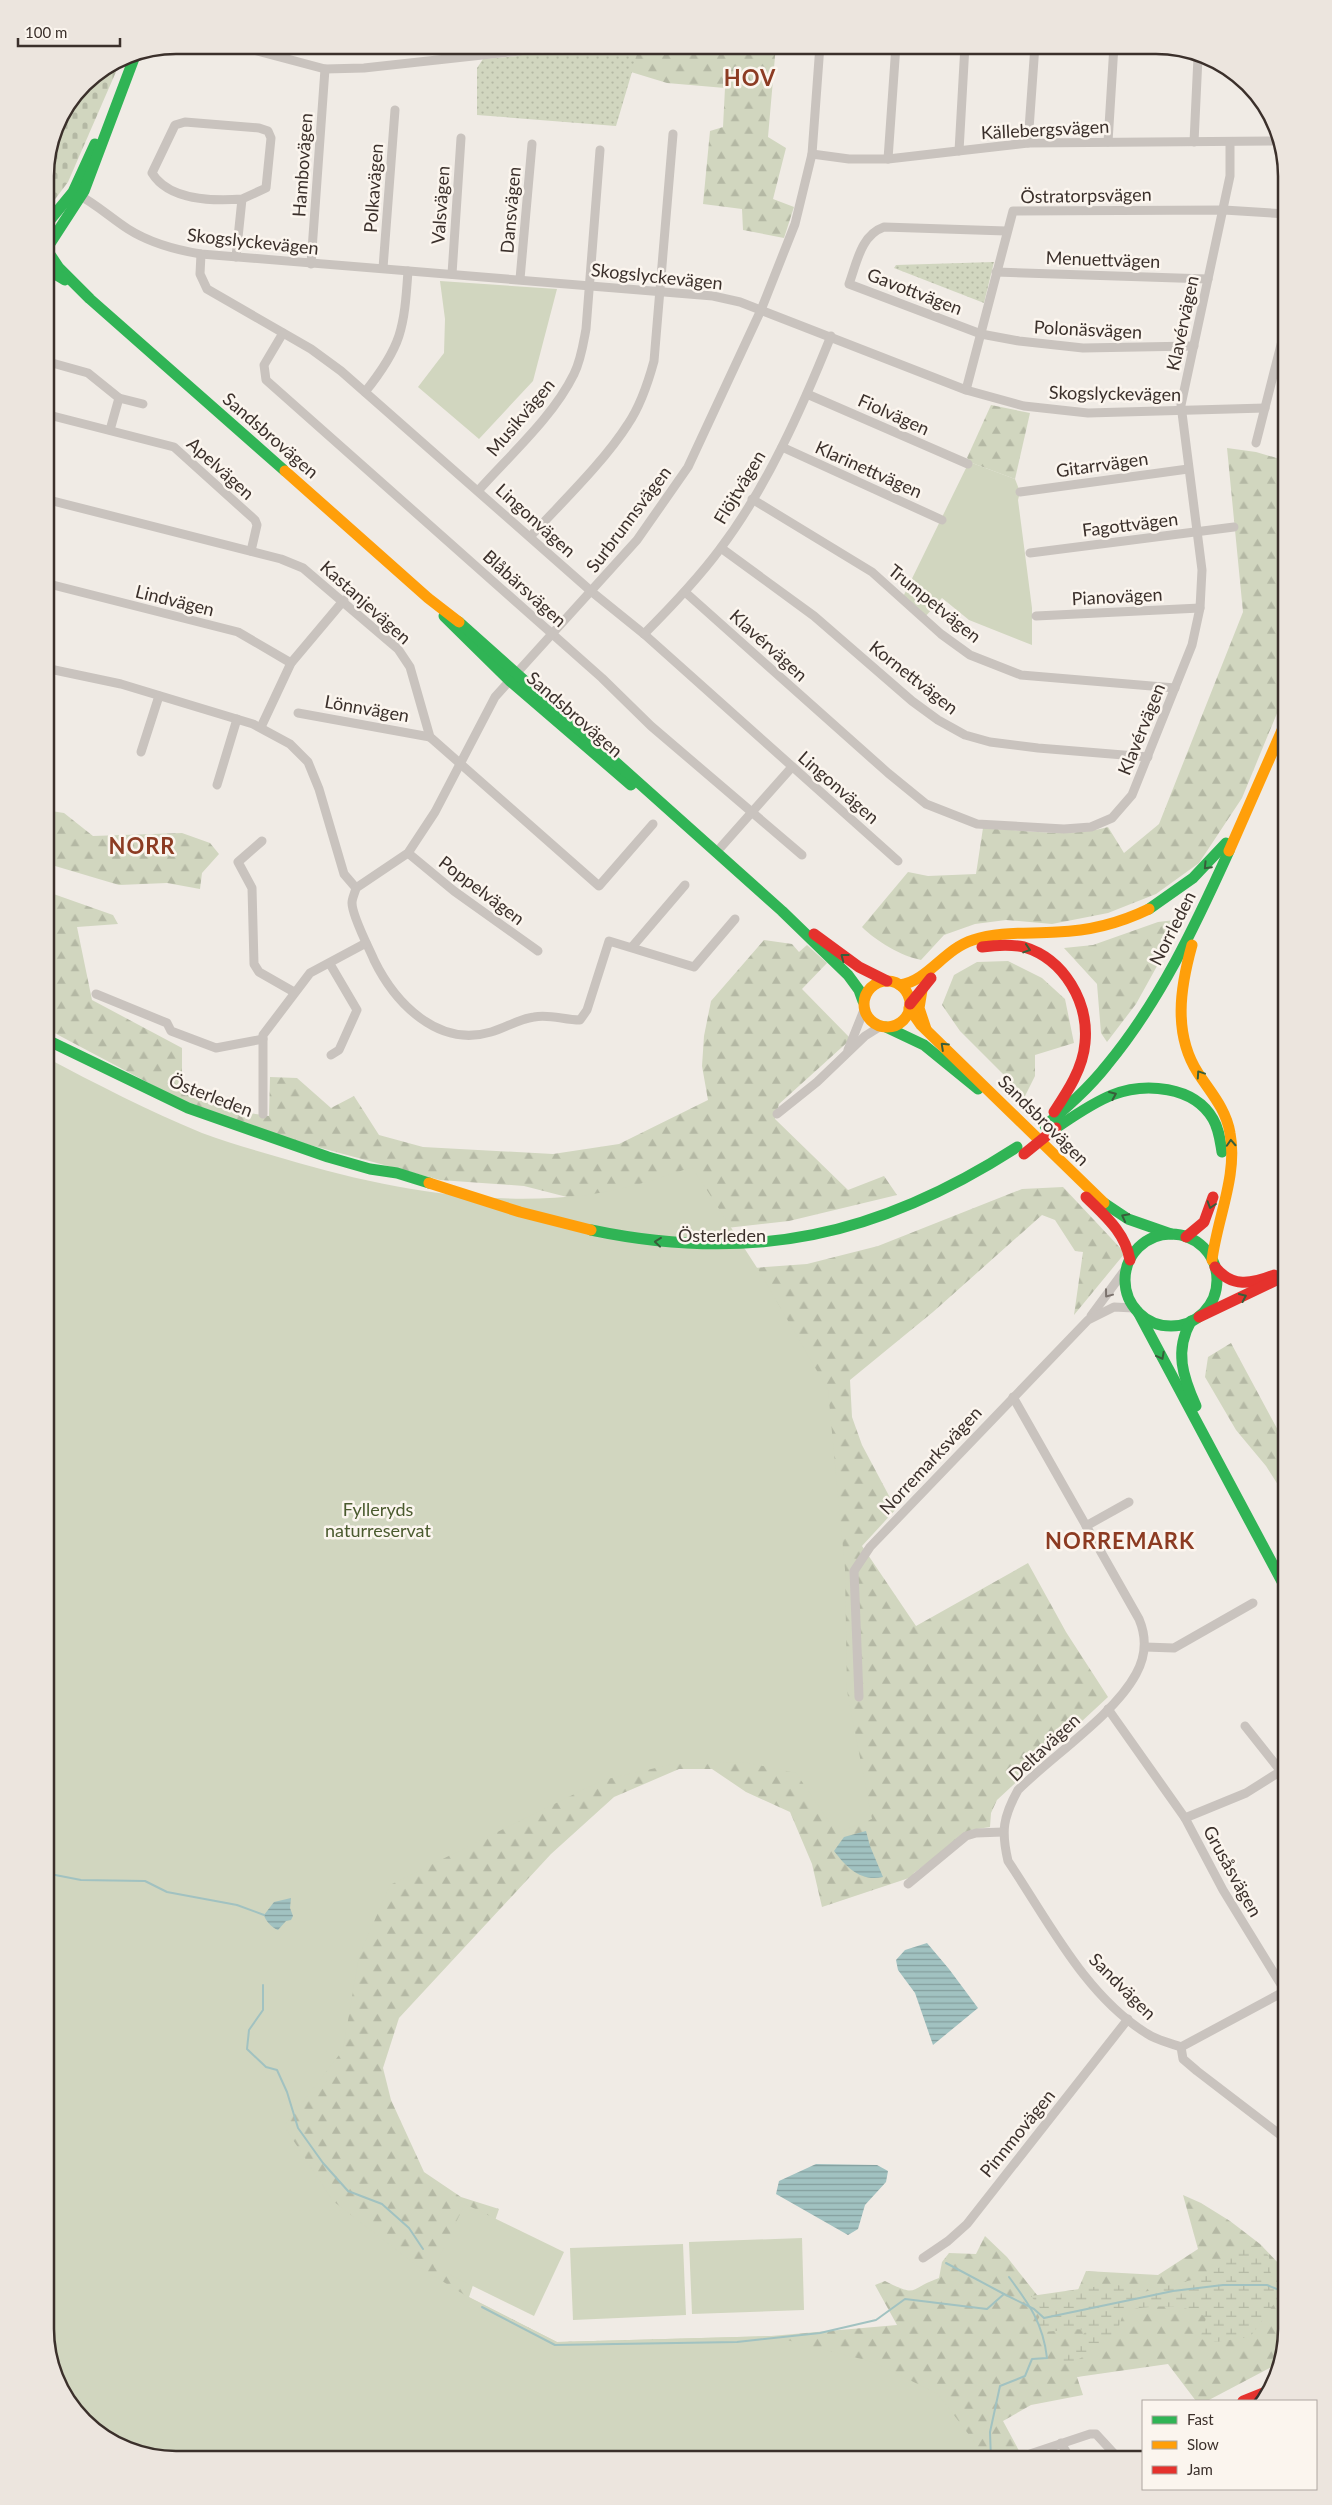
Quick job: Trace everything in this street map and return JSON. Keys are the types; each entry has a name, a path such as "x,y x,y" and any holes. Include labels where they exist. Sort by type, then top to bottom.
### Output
{"main road":[{"path":"54,235 102,148 133,62"},
{"path":"54,217 77,194"},
{"name":"Sandsbrovägen","path":"54,260 59,268 90,299 428,598 455,630 513,677 678,826 708,847 782,911 848,975 859,990 864,1006"},
{"name":"Sandsbrovägen","path":"54,274 90,299"},
{"name":"Norrleden","path":"1050,1127 1090,1085 1123,1046 1169,973 1196,921 1278,740"},
{"name":"Norrleden","path":"1050,1127 1094,1090 1128,1049 1160,999 1193,939 1243,836 1278,757"},
{"path":"1050,1127 1075,1078 1085,1043 1084,1014 1077,991 1067,975 1041,955 1028,949 1014,946 990,945 964,954 924,985 909,1006 902,1022 884,1027 869,1019 864,1006 871,987 887,981 900,985 916,982 951,950 974,939 996,935 1085,930 1118,923 1137,916 1179,892 1197,876 1229,840 1246,813"},
{"name":"Sandsbrovägen","path":"782,911 859,967 887,981"},
{"path":"1193,939 1182,985 1180,1024 1192,1062 1222,1107 1229,1125 1232,1146 1230,1170 1214,1233 1213,1263 1216,1290 1209,1305 1182,1335 1180,1345 1182,1367 1191,1394 1278,1559"},
{"path":"900,985 907,993 909,1006"},
{"path":"924,985 920,995 919,1008 926,1029"},
{"name":"Sandsbrovägen","path":"909,1006 926,1029 1097,1198 1128,1219 1170,1234"},
{"name":"Sandsbrovägen","path":"884,1027 909,1034 926,1044 1010,1119 1118,1231 1127,1243 1128,1263"},
{"name":"Österleden","path":"54,1043 188,1108 370,1169 394,1180 505,1213 555,1231 643,1250 690,1254 745,1254 794,1250 834,1242"},
{"path":"1050,1127 1099,1102 1130,1090 1164,1089 1185,1094 1197,1100 1216,1124 1221,1136 1222,1160 1207,1216 1200,1227 1186,1237"},
{"name":"Österleden","path":"994,1175 1050,1127"},
{"name":"Österleden","path":"370,1169 397,1173 570,1225 610,1234 690,1245 744,1245 817,1236 876,1220 959,1185 1021,1151"},
{"path":"1278,1273 1261,1280 1236,1283 1224,1279 1201,1246 1186,1237 1170,1234 1146,1242 1135,1252 1128,1263 1125,1284 1136,1310 1278,1574"},
{"path":"1136,1310 1160,1324 1176,1326 1195,1319 1278,1279"},
{"path":"1245,2400 1260,2394"}],"street":[{"path":"269,54 325,69 364,68 492,54"},
{"name":"Surbrunnsvägen","path":"356,888 408,853 423,834 461,766 485,712 513,677 592,592 637,540 688,467 761,310 795,224 812,154 819,54"},
{"path":"888,159 895,54"},
{"path":"960,151 965,54"},
{"path":"1028,142 1034,54"},
{"path":"1108,142 1113,54"},
{"path":"1194,142 1198,61"},
{"name":"Hambovägen","path":"311,264 325,69"},
{"name":"Polkavägen","path":"382,268 395,110"},
{"path":"185,122 258,128 268,131 271,138 266,188 242,199 205,199 176,192 156,181 152,173 175,125 185,122"},
{"path":"530,537 616,441 638,407 654,361 673,134"},
{"name":"Valsvägen","path":"452,274 461,138"},
{"name":"Källebergsvägen","path":"812,154 849,159 888,159 1028,142 1273,141"},
{"name":"Klavérvägen","path":"685,592 895,779 926,804 978,824 1064,829 1091,828 1112,818 1132,795 1192,645 1200,608 1202,570 1181,410 1224,210 1230,176 1230,142"},
{"name":"Dansvägen","path":"520,279 532,144"},
{"name":"Musikvägen","path":"478,491 552,408 568,384 582,352 590,285 600,150"},
{"name":"Skogslyckevägen","path":"77,194 129,229 148,239 183,251 201,254 660,291 713,296 740,302 966,390 1024,406 1065,412 1265,408"},
{"path":"236,258 242,199"},
{"path":"1224,210 1278,213"},
{"name":"Östratorpsvägen","path":"966,390 1006,231 1013,211 1224,210"},
{"name":"Gavottvägen","path":"981,334 849,284 865,240 872,233 884,227 1006,231"},
{"name":"Lingonvägen","path":"201,254 200,274 203,285 207,289 311,349 365,392 592,592 644,634 898,861"},
{"path":"365,392 385,367 399,341 405,318 408,271"},
{"name":"Menuettvägen","path":"996,272 1208,278"},
{"name":"Blåbärsvägen","path":"283,332 264,365 266,380 552,634 651,726 802,855"},
{"name":"Polonäsvägen","path":"981,334 1042,344 1082,348 1194,346"},
{"name":"Flöjtvägen","path":"644,634 685,592 721,548 752,499 782,447 808,394 831,336"},
{"path":"1256,443 1278,357"},
{"path":"54,364 88,373 119,398 143,404"},
{"name":"Fiolvägen","path":"808,394 968,464"},
{"path":"110,430 119,398"},
{"name":"Apelvägen","path":"54,416 174,447 255,520 257,525 251,551"},
{"name":"Klarinettvägen","path":"782,447 942,520"},
{"name":"Gitarrvägen","path":"1020,492 1188,469"},
{"name":"Trumpetvägen","path":"752,499 872,572 941,634 970,655 1021,675 1175,688"},
{"name":"Kastanjevägen","path":"54,502 251,551 281,559 303,568 344,600 398,649 410,668 430,737"},
{"name":"Fagottvägen","path":"1030,553 1234,526"},
{"name":"Kornettvägen","path":"721,548 814,616 912,701 938,720 965,735 990,742 1038,748 1148,756"},
{"name":"Lindvägen","path":"54,585 238,632 291,664"},
{"path":"261,727 291,664 344,600"},
{"name":"Pianovägen","path":"1036,616 1200,608"},
{"path":"54,670 121,684 237,719 261,727 290,744 308,762 319,789 344,874 356,888 352,903 366,943 376,964 398,999 416,1016 438,1028 472,1035 491,1032 534,1016 580,1020 587,1010 609,941 694,968 735,919"},
{"path":"141,752 159,696"},
{"name":"Lönnvägen","path":"298,713 430,737"},
{"path":"217,785 237,719"},
{"path":"430,737 599,886 653,824"},
{"path":"722,847 792,767"},
{"path":"262,841 238,862 252,888 254,964 258,972 294,992"},
{"name":"Poppelvägen","path":"408,853 454,891 538,951"},
{"path":"632,947 685,885"},
{"path":"263,1114 263,1035 310,973 330,964 366,943"},
{"path":"330,964 357,1010 339,1050 332,1054"},
{"path":"96,994 167,1023 171,1031 216,1048 263,1039"},
{"path":"846,1054 864,1006"},
{"path":"777,1114 817,1082 846,1054 884,1027"},
{"path":"1088,1320 1128,1263"},
{"name":"Norremarksvägen","path":"859,1697 854,1571 870,1547 1088,1320 1114,1308 1136,1310"},
{"name":"Deltavägen","path":"1003,1832 1008,1810 1018,1790 1108,1709 1136,1676 1145,1647 1145,1633 1140,1621 1013,1397"},
{"path":"1086,1526 1129,1502"},
{"path":"1145,1647 1174,1648 1253,1603"},
{"name":"Grusåsvägen","path":"1108,1709 1185,1818 1223,1890 1278,1978"},
{"path":"1245,1726 1278,1767"},
{"name":"Grusåsvägen","path":"1185,1818 1246,1793 1278,1773"},
{"path":"908,1884 966,1836 976,1833 1003,1832"},
{"name":"Sandvägen","path":"1003,1832 1008,1861 1086,1978 1128,2020 1147,2034 1181,2047"},
{"path":"1278,1995 1181,2047 1183,2059 1278,2133"},
{"name":"Pinnmovägen","path":"923,2258 948,2241 967,2224 1128,2020"},
{"path":"1038,2451 1090,2434 1096,2434 1112,2451"},
{"path":"1061,2443 1065,2451"}],"green space":[{"path":"520,54 637,54 616,126 477,115 477,68 483,59 518,56"},
{"path":"637,54 775,54 768,137 786,148 773,199 794,207 784,238 743,230 742,209 703,204 710,131 723,127 725,88 667,83 631,72"},
{"path":"117,69 68,182 54,201 55,160 66,122 74,108 95,84"},
{"path":"994,262 984,303 894,268 896,265"},
{"path":"440,281 557,289 533,381 479,439 418,387 444,353 445,319"},
{"path":"991,405 1030,413 1015,479 972,463 967,458"},
{"path":"1227,448 1256,452 1278,458 1278,711 1242,798 1199,863 1156,894 1108,913 1052,924 1006,920 975,924 944,935 921,960 889,947 874,938 862,927 908,872 928,876 976,874 983,828 1061,833 1108,827 1124,853 1159,824 1243,612"},
{"path":"972,463 1015,479 1020,492 1018,500 1032,608 1032,645 969,620 942,598 924,618 902,599 968,464"},
{"path":"54,811 64,813 93,836 182,833 210,843 219,854 202,873 200,889 167,883 119,885 54,866"},
{"path":"54,894 113,915 118,924 77,927 92,1000 182,1048 182,1084 224,1109 269,1116 270,1077 297,1078 331,1108 354,1096 379,1135 423,1147 553,1154 619,1144 708,1100 702,1066 704,1036 711,1001 764,940 792,944 799,952 807,945 827,963 802,989 851,1039 779,1104 775,1119 848,1190 884,1176 897,1195 789,1221 700,1231 524,1186 440,1180 295,1141 181,1100 54,1033"},
{"path":"1183,919 1136,1004 1107,1042 1101,1033 1097,984 1064,948 1093,945 1158,922"},
{"path":"1008,961 1042,978 1065,999 1074,1043 1035,1055 1035,1076 1023,1100 1012,1083 960,1031 942,1005 954,975 977,962"},
{"name":"Fylleryds naturreservat","path":"54,1062 162,1116 202,1133 243,1147 322,1169 396,1186 472,1197 510,1199 549,1198 587,1195 614,1190 692,1167 761,1274 828,1390 845,1569 847,1691 872,1819 837,1833 796,1773 749,1763 682,1762 603,1780 390,1885 359,1956 343,2050 284,2126 333,2201 416,2265 468,2297 557,2342 771,2336 873,2362 938,2394 981,2451 168,2451 137,2445 108,2431 84,2410 70,2390 60,2368 54,2337"},
{"name":"Fylleryds naturreservat","path":"177,1133 712,1271 807,1264 878,1246 1022,1189 1063,1187 1125,1253 1074,1315 1083,1252 1075,1251 1055,1220 1042,1215 933,1312 850,1380 852,1417 862,1445 896,1509 862,1546 916,1626 1028,1563 1066,1632 1108,1697 997,1800 991,1813 990,1827 971,1830 914,1873 912,1877 822,1907 812,1864 790,1812 746,1792 712,1769 679,1769 614,1797 551,1854 399,2018 383,2068 391,2100 424,2172 461,2197 499,2209 469,2297 557,2342 771,2336 897,2325 875,2285 885,2281 903,2289 913,2290 939,2278 942,2262 949,2253 976,2254 985,2236 1007,2257 1037,2295 1075,2297 1086,2271 1158,2275 1198,2249 1183,2195 1201,2203 1230,2221 1260,2244 1278,2263 1278,2337 1272,2366 1209,2400 1195,2400 1168,2364 1077,2377 1083,2395 1031,2405 1003,2421 1019,2451 168,2451 137,2445 108,2431 84,2410 70,2390 60,2368 54,2337 54,2247"},
{"path":"1231,1343 1278,1430 1278,1485 1266,1466 1236,1430 1205,1377 1208,1357"},
{"path":"465,2204 564,2252 534,2316 434,2267"},
{"path":"802,2238 804,2310 692,2314 689,2242"},
{"path":"683,2244 686,2315 573,2320 570,2248"},
{"path":"1240,2245 1262,2246 1269,2257 1271,2276 1278,2279 1278,2298 1250,2337 1216,2342 1200,2339 1206,2318 1198,2313 1178,2307 1144,2308 1124,2311 1114,2341 1075,2361 1057,2361 1076,2347 1086,2330 1045,2331 1032,2328 1043,2312 1031,2296 1114,2284 1144,2292 1196,2279 1220,2267"}],"water":[{"path":"866,1831 883,1877 868,1877 855,1872 834,1851 844,1837"},
{"path":"291,1898 290,1908 293,1916 291,1920 286,1921 278,1930 269,1924 264,1915 274,1902"},
{"path":"927,1943 978,2008 933,2045 915,1993 898,1970 896,1960 905,1950"},
{"path":"816,2164 877,2165 888,2171 886,2182 865,2205 858,2229 848,2235 776,2194 779,2181"}],"waterway":[{"path":"54,1875 81,1880 145,1881 167,1892 237,1905 264,1915"},
{"path":"263,1985 263,2010 249,2030 247,2049 266,2067 277,2070 287,2092 298,2128 323,2163 348,2191 382,2204 409,2228 423,2249"},
{"path":"946,2263 1004,2294"},
{"path":"991,2451 990,2432 1000,2386 1025,2376 1032,2359 1047,2358 1042,2334 1034,2314 1009,2277"},
{"path":"482,2307 555,2345 737,2342 820,2333 876,2320 905,2299 987,2309 1004,2294 1034,2309 1044,2318 1173,2291 1223,2285 1267,2285 1278,2290"}],"traffic: fast":[{"path":"54,237 84,191 133,62"},
{"path":"54,215 73,192 95,144"},
{"path":"54,260 90,299 285,471"},
{"path":"54,273 65,280"},
{"path":"444,616 510,681 631,785"},
{"path":"459,622 782,911 848,975 859,990 863,1001"},
{"path":"1149,909 1193,878 1226,843"},
{"path":"1045,1126 1093,1082 1144,1015 1189,935 1229,851"},
{"path":"886,1027 924,1045 978,1089"},
{"path":"54,1043 188,1108 328,1157 370,1169 397,1173 429,1183"},
{"path":"1056,1128 1090,1106 1112,1095 1139,1089 1168,1090 1181,1093 1205,1108 1217,1127 1222,1152"},
{"path":"591,1230 650,1240 706,1244 761,1242 813,1235 864,1221 915,1202 966,1178 1017,1147"},
{"path":"1104,1203 1128,1219 1171,1234"},
{"path":"1171,1234 1188,1238 1203,1248 1213,1263 1217,1280 1213,1297 1203,1312 1188,1322 1171,1326 1154,1322 1139,1312 1129,1297 1125,1280 1129,1263 1139,1248 1154,1238 1171,1234"},
{"path":"1138,1312 1278,1574"},
{"path":"1191,1321 1183,1343 1182,1364 1187,1385 1196,1406"}],"traffic: slow":[{"path":"285,471 428,598 459,622"},
{"path":"1229,851 1278,739"},
{"path":"900,985 919,978 953,950 973,940 1004,934 1093,928 1116,922 1149,909"},
{"path":"1192,945 1182,994 1182,1027 1185,1043 1198,1073 1225,1116 1232,1149 1229,1181 1212,1260"},
{"path":"882,981 892,981 906,991 910,1004 906,1017 900,1023 892,1027 882,1027 868,1017 864,1009 864,999 874,985 882,981"},
{"path":"922,990 919,1008 926,1029"},
{"path":"909,1008 921,1025 1104,1203"},
{"path":"429,1183 520,1212 591,1230"}],"traffic: jam":[{"path":"814,934 859,967 887,981"},
{"path":"982,947 1014,945 1038,953 1051,961 1062,972 1078,998 1083,1012 1085,1028 1084,1052 1074,1079 1054,1112"},
{"path":"910,1004 931,978"},
{"path":"1024,1154 1056,1128"},
{"path":"1086,1197 1119,1233 1124,1241 1130,1260"},
{"path":"1186,1237 1204,1222 1213,1197"},
{"path":"1215,1267 1228,1278 1242,1282 1250,1282 1274,1275"},
{"path":"1199,1317 1278,1279"},
{"path":"1246,2400 1259,2394"}],"district":[{"name":"HOV","path":"750,77"},
{"name":"NORR","path":"142,845"},
{"name":"NORREMARK","path":"1120,1540"}]}
